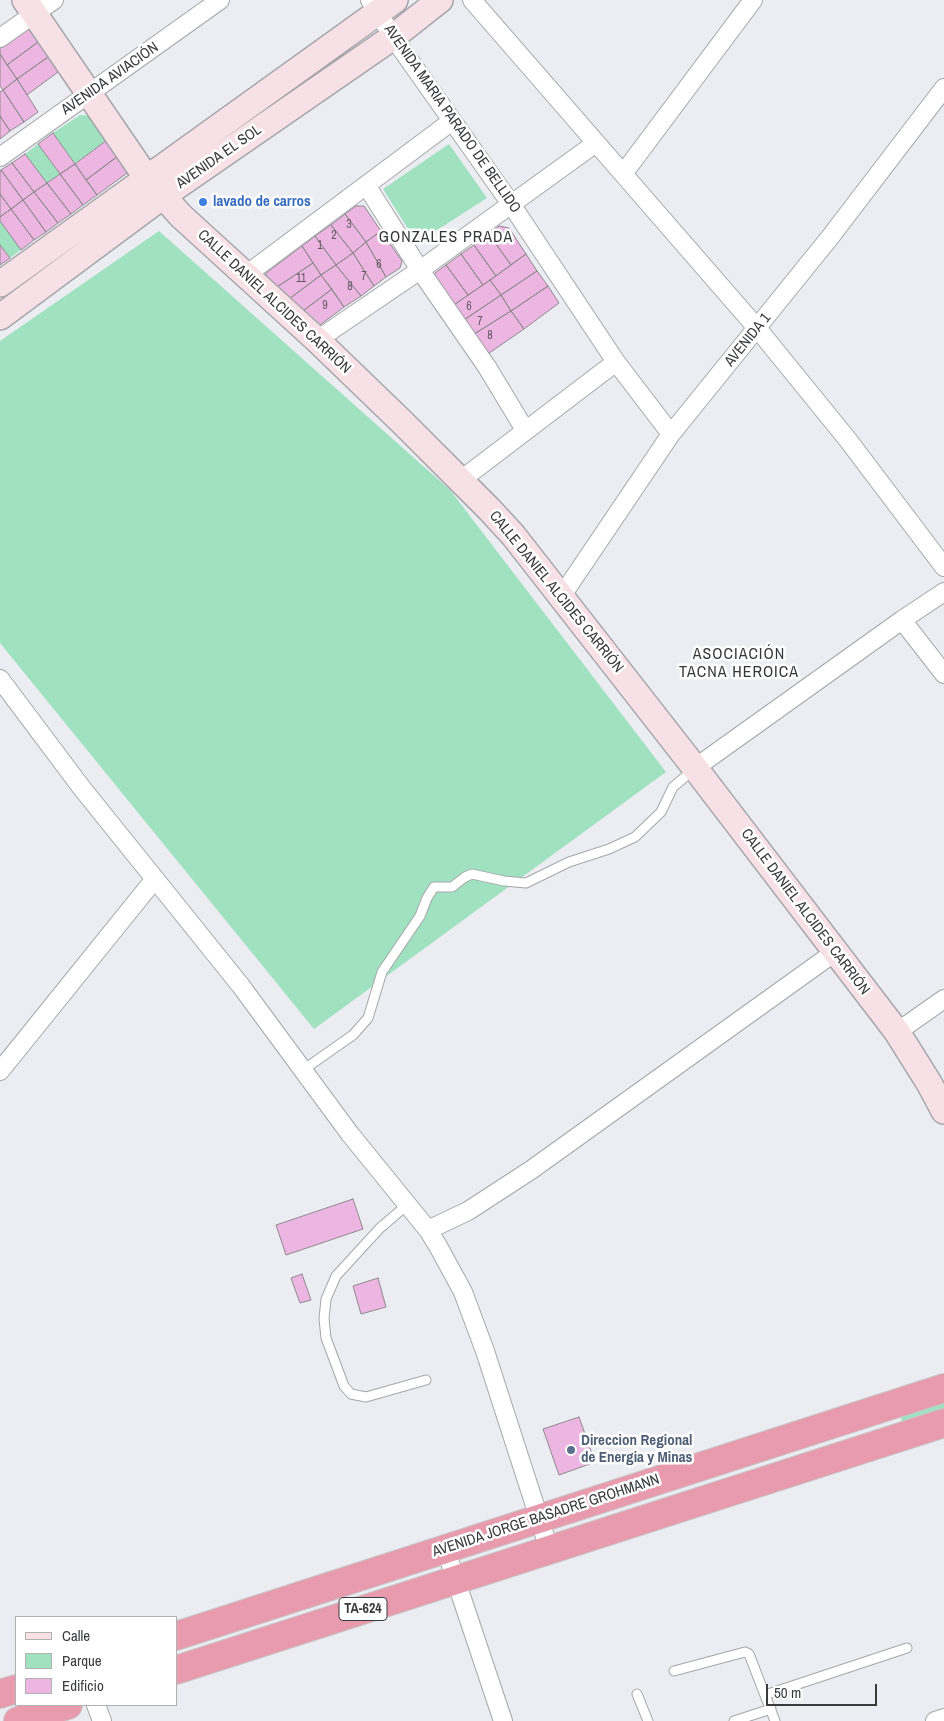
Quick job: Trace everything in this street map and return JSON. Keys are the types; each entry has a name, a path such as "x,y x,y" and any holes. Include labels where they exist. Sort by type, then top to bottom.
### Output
{"highway":[{"name":"AVENIDA JORGE BASADRE GROHMANN","path":"178,1635 944,1388"},
{"path":"891,1406 901,1437"},
{"name":"TA-624","path":"178,1669 944,1423"},
{"path":"0,1694 15,1689"},
{"path":"18,1721 65,1706"}],"street":[{"name":"AVENIDA AVIACIÓN","path":"0,157 220,0"},
{"name":"AVENIDA EL SOL","path":"0,317 163,196 393,37 440,0"},
{"path":"472,0 757,328 848,440 944,567"},
{"path":"623,174 753,0"},
{"name":"AVENIDA EL SOL","path":"0,284 381,4"},
{"name":"AVENIDA MARIA PARADO DE BELLIDO","path":"381,4 393,37 511,204 616,362 671,434"},
{"name":"CALLE DANIEL ALCIDES CARRIÓN","path":"38,5 89,94 146,177 163,196 181,216 317,340 461,480 513,534 897,1032 944,1111"},
{"path":"0,38 38,5"},
{"name":"AVENIDA 1","path":"561,597 671,434 831,236 944,88"},
{"path":"246,275 452,121"},
{"path":"317,340 420,270 596,143"},
{"path":"366,185 420,270 487,367 525,430"},
{"path":"461,480 616,362"},
{"path":"695,768 944,592"},
{"path":"902,620 944,674"},
{"path":"0,680 154,880 205,940 350,1134 428,1230 463,1292 485,1351 549,1549"},
{"path":"0,1071 154,880"},
{"path":"428,1230 468,1211 531,1170 835,952"},
{"path":"897,1032 944,999"},
{"path":"445,1548 503,1721"},
{"path":"96,1706 102,1721"},
{"path":"935,1721 944,1718"}],"lane":[{"path":"303,1070 353,1035 368,1018 382,972 420,916 427,898 434,887 452,887 472,874 504,881 526,883 569,862 609,849 635,837 661,812 674,787 695,768"},
{"path":"407,1205 380,1228 336,1276 326,1299 324,1319 326,1338 344,1386 351,1394 366,1397 426,1380"},
{"path":"765,1694 907,1648"},
{"path":"674,1671 745,1652 752,1658 775,1721"},
{"path":"637,1694 648,1721"},
{"path":"734,1721 771,1709"}],"green space":[{"path":"80,115 91,116 107,140 75,164 53,133"},
{"path":"38,144 60,174 47,183 25,154"},
{"path":"449,144 487,198 417,243 383,189"},
{"path":"0,221 21,250 10,258 0,245"},
{"path":"159,231 450,490 666,772 314,1029 0,643 0,341"},
{"path":"944,1399 944,1415 902,1426 901,1419 905,1411"}],"building":[{"path":"26,25 38,42 7,65 0,54 0,45"},
{"path":"38,42 48,57 17,79 7,65"},
{"path":"0,54 17,79 3,90 0,86"},
{"path":"48,57 58,72 27,95 17,79"},
{"path":"17,79 38,112 24,122 3,90"},
{"path":"3,90 24,122 10,131 0,116 0,92"},
{"path":"0,116 10,131 0,139"},
{"path":"53,133 75,164 60,174 38,144"},
{"path":"107,140 118,156 86,180 75,164"},
{"path":"25,154 47,183 34,192 12,163"},
{"path":"118,156 126,167 127,173 97,195 86,180"},
{"path":"12,163 34,192 23,200 1,170"},
{"path":"75,164 97,195 83,205 60,174"},
{"path":"1,170 23,200 11,209 0,194"},
{"path":"60,174 83,205 71,214 47,183"},
{"path":"47,183 71,214 58,223 34,192"},
{"path":"34,192 58,223 46,232 23,200"},
{"path":"0,194 11,209 0,217"},
{"path":"23,200 46,232 34,240 11,209"},
{"path":"356,206 364,206 381,231 366,242 345,214"},
{"path":"11,209 34,240 21,250 0,221 0,217"},
{"path":"345,214 366,242 353,253 331,225"},
{"path":"331,225 353,253 336,265 315,236"},
{"path":"499,226 509,228 526,254 511,265 489,234"},
{"path":"381,231 402,261 400,268 386,277 366,242"},
{"path":"489,234 511,265 496,276 474,245"},
{"path":"315,236 336,265 321,275 302,246"},
{"path":"366,242 386,277 374,286 353,253"},
{"path":"0,245 10,258 0,265"},
{"path":"474,245 496,276 483,285 461,254"},
{"path":"302,246 313,263 277,287 266,279 266,273"},
{"path":"353,253 374,286 361,296 336,265"},
{"path":"461,254 483,285 468,295 446,265"},
{"path":"526,254 537,271 501,295 490,280"},
{"path":"313,263 321,275 289,299 277,287"},
{"path":"336,265 361,296 344,307 321,275"},
{"path":"446,265 468,295 451,307 434,282 435,273"},
{"path":"537,271 548,286 511,311 501,295"},
{"path":"321,275 332,289 303,311 289,299"},
{"path":"490,280 501,295 461,322 451,307"},
{"path":"548,286 559,303 524,329 511,311"},
{"path":"332,289 344,307 320,325 303,311"},
{"path":"501,295 511,311 471,336 461,322"},
{"path":"511,311 524,329 485,356 471,336"},
{"path":"353,1199 363,1229 286,1255 276,1225"},
{"path":"302,1274 311,1300 300,1303 291,1278"},
{"path":"378,1278 386,1307 361,1314 353,1286"},
{"path":"579,1417 595,1462 559,1475 543,1429"}],"place":[{"name":"lavado de carros","path":"203,202"},
{"name":"Direccion Regional de Energia y Minas","path":"571,1450"}],"district":[{"name":"GONZALES PRADA","path":"446,238"},
{"name":"ASOCIACIÓN TACNA HEROICA","path":"739,664"}]}
